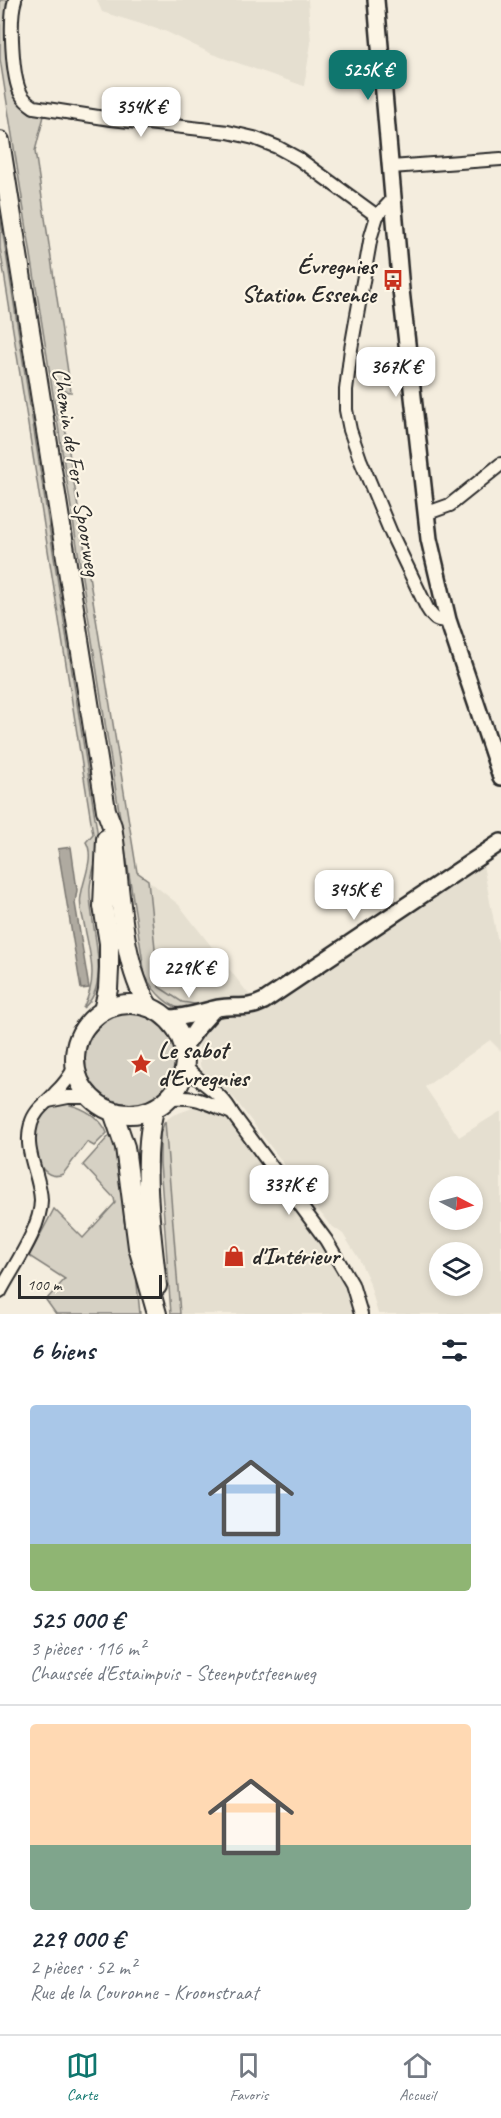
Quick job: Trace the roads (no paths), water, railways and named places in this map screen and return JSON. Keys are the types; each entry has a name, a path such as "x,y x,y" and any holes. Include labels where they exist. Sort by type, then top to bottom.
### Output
{"highway":[{"name":"Chemin de Fer - Spoorweg","path":"0,141 106,810 103,906 110,969 103,1011"},
{"name":"Chemin de Fer - Spoorweg","path":"106,810 112,826 129,956 137,986 149,1007"},
{"path":"133,1004 149,1007 167,1018 178,1031 185,1057 183,1077 170,1098 154,1109 134,1114 113,1112 90,1097 80,1083 75,1067 76,1050 81,1035 90,1021 103,1011 118,1005 133,1004"},
{"path":"154,1109 148,1146 148,1176 158,1314"},
{"path":"113,1112 125,1147 138,1247 158,1314"}],"main road":[{"path":"376,0 393,199 429,539 448,620 501,777"},
{"path":"167,1018 190,1017 220,1008 252,1007 264,1001 501,842"},
{"path":"185,1057 197,1028 213,1010"}],"street":[{"path":"15,0 11,15 17,81 26,102 34,107 111,119 228,132 254,138 278,147 299,159 377,216"},
{"path":"391,168 501,159"},
{"path":"393,199 377,216 351,349 346,410 360,459 391,533 427,608 433,619 440,622 448,620"},
{"path":"425,514 450,505 501,464"},
{"path":"185,1057 200,1082 226,1102 231,1113 326,1240 352,1284 361,1314"},
{"path":"0,1292 33,1230 39,1213 41,1201 28,1136 36,1111 62,1086 75,1067"},
{"path":"48,1101 68,1097 90,1097"},
{"path":"170,1098 203,1100 231,1113"}],"place":[{"name":"Évregnies Station Essence","path":"393,280"},
{"name":"Le sabot d'Evregnies","path":"141,1064"},
{"name":"d'Intérieur","path":"234,1256"}]}
